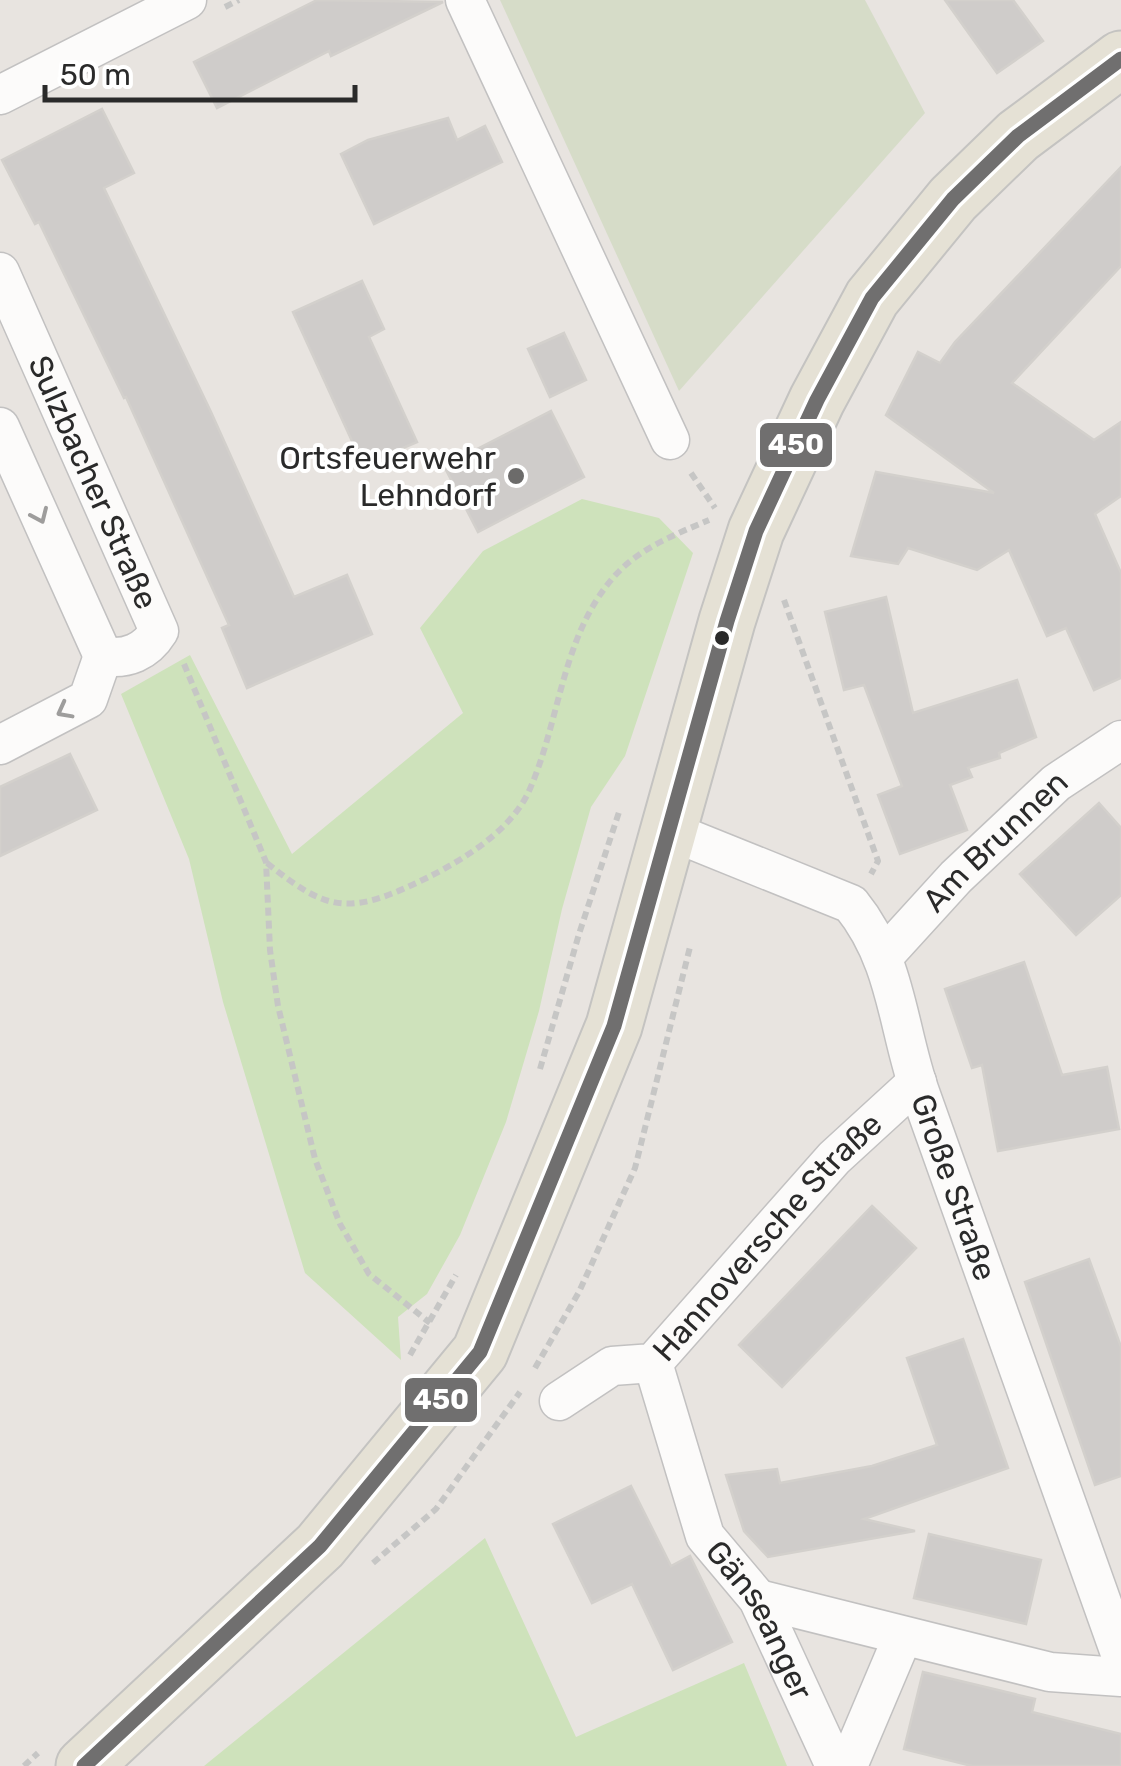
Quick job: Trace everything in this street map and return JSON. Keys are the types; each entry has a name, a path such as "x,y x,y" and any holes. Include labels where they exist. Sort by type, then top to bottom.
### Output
{"main road":[{"path":"84,1766 320,1546 480,1352 614,1026 727,621 756,532 817,400 872,298 953,199 1005,148 1121,58"}],"street":[{"path":"0,95 187,0"},
{"path":"466,0 670,440"},
{"name":"Sulzbacher Straße","path":"0,272 159,631 150,646 121,659 103,656 0,428"},
{"path":"0,745 88,699 103,656"},
{"name":"Am Brunnen","path":"884,956 956,877 1056,783 1121,740"},
{"path":"670,831 852,904"},
{"name":"Große Straße","path":"852,904 871,929 884,956 917,1082 1121,1656"},
{"name":"Hannoversche Straße","path":"543,1391 612,1366 652,1363 834,1158 917,1082"},
{"name":"Gänseanger","path":"652,1363 705,1536 758,1600 835,1766"},
{"path":"758,1600 1050,1672 1121,1677"},
{"path":"848,1766 903,1636"}],"path":[{"path":"670,440 720,515"},
{"path":"714,531 720,515"},
{"path":"266,862 295,886 337,906 380,900 436,874 492,838 528,794 582,624 612,578 653,544 720,515"},
{"path":"784,597 878,861 852,904"},
{"path":"159,631 186,665 266,862 270,950 278,1006 315,1159 340,1224 369,1274 430,1323 457,1273"},
{"path":"536,1086 578,934 622,803"},
{"path":"543,1391 579,1292 635,1168 692,936"}],"green space":[{"path":"500,0 865,0 925,113 679,391"},
{"path":"582,499 659,518 693,553 625,756 591,807 506,1122 460,1235 427,1294 398,1317 401,1360 305,1273 223,1002 189,859 121,694 190,655 292,854 463,713 420,628 483,551"},
{"path":"485,1538 576,1737 744,1663 787,1766 204,1766"}],"building":[{"path":"317,0 443,2 331,56 329,51 217,108 194,62"},
{"path":"945,0 1013,0 1043,41 997,73"},
{"path":"102,109 134,173 104,188 294,597 347,575 372,634 247,688 222,628 229,625 126,397 39,222 35,224 2,160"},
{"path":"448,118 457,140 485,126 502,162 374,224 341,154 368,140"},
{"path":"1121,167 1121,266 1012,383 1094,440 1121,422 1121,496 1095,514 1121,573 1121,678 1094,690 1066,628 1047,636 1009,550 977,570 908,548 898,564 851,556 876,472 994,493 886,415 918,352 940,363 955,342"},
{"path":"362,281 384,329 369,337 417,442 363,465 293,312"},
{"path":"564,333 586,380 550,397 528,349"},
{"name":"Ortsfeuerwehr Lehndorf","path":"551,411 584,477 478,532 444,466"},
{"path":"886,597 913,713 1017,680 1036,737 999,753 1000,758 968,768 972,777 950,785 967,830 900,854 878,795 902,786 864,685 844,690 825,612"},
{"path":"70,754 97,810 0,856 0,787"},
{"path":"1099,803 1121,828 1121,895 1076,935 1020,874"},
{"path":"1024,962 1062,1075 1107,1067 1119,1129 998,1151 982,1065 972,1068 945,989"},
{"path":"872,1206 916,1248 782,1387 739,1345"},
{"path":"1089,1259 1121,1347 1121,1476 1095,1485 1025,1282"},
{"path":"963,1339 1008,1468 864,1519 915,1531 768,1557 744,1531 726,1475 777,1469 780,1483 872,1466 937,1445 907,1358"},
{"path":"631,1486 671,1566 690,1556 732,1642 673,1670 632,1584 592,1603 553,1524"},
{"path":"929,1534 1041,1560 1026,1624 914,1598"},
{"path":"923,1672 1035,1699 1032,1712 1121,1734 1121,1766 972,1766 904,1749"}],"transit line":[{"name":"450","path":"84,1766 320,1546 480,1352 614,1026 727,621 756,531 817,400 872,298 953,199 1018,136 1121,59"}],"place":[{"name":"Ortsfeuerwehr Lehndorf","path":"516,476"}]}
